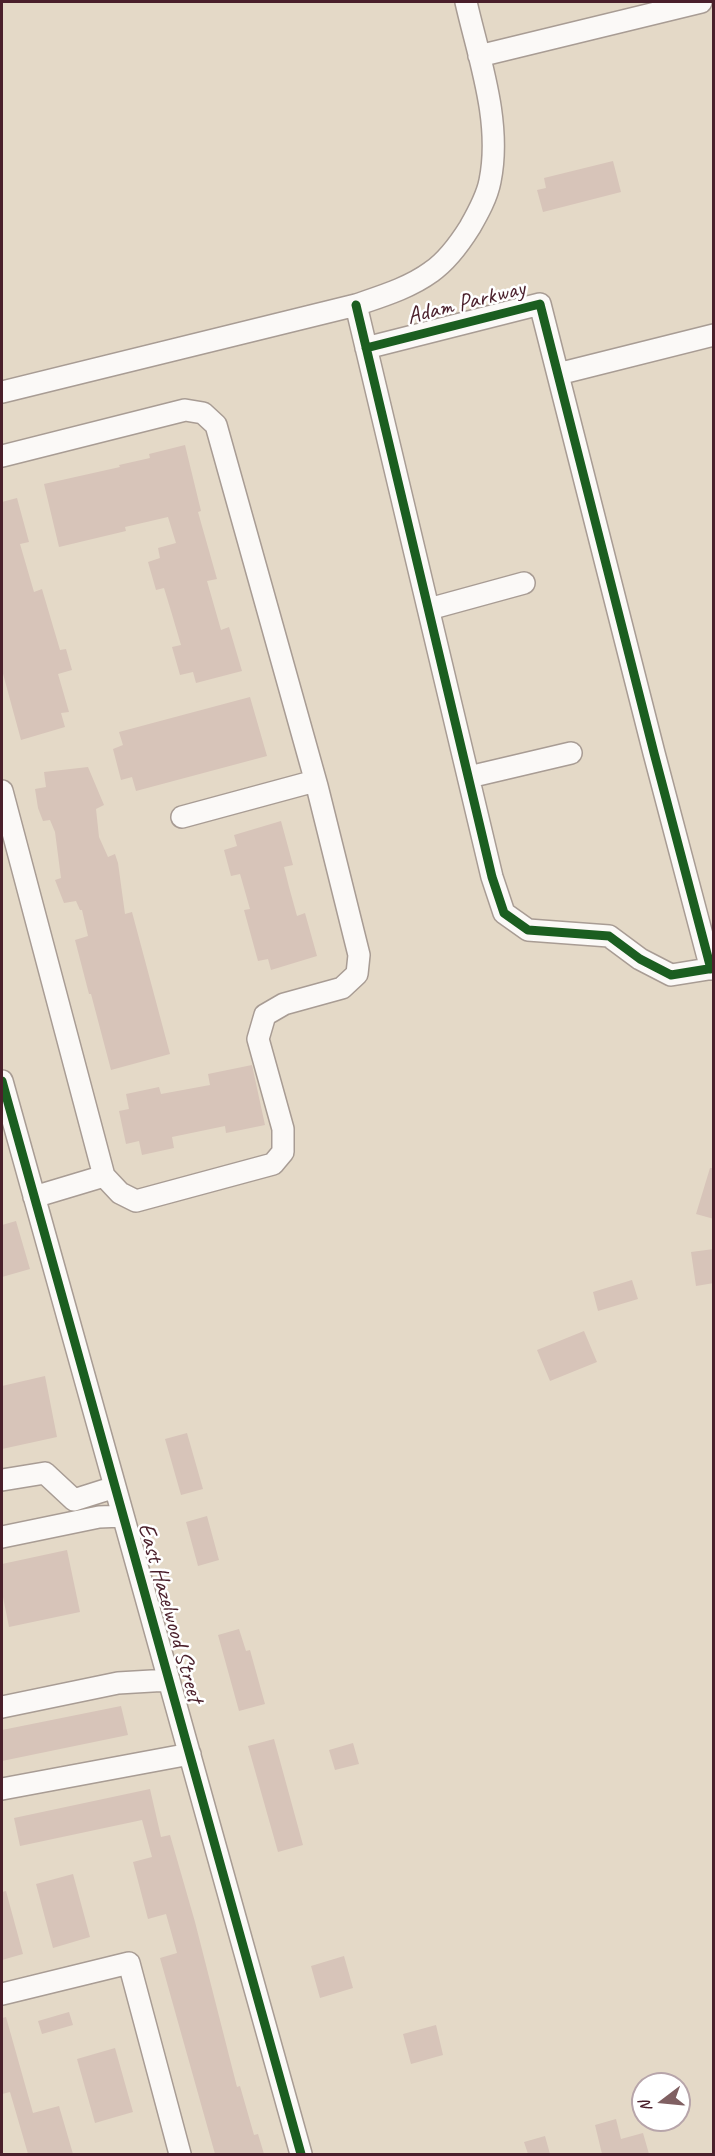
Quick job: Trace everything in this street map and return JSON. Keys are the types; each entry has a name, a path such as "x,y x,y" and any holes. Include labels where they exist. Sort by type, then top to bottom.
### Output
{"street":[{"path":"2,392 356,305 403,289 433,271 459,244 477,214 490,184 494,152 491,111 466,2"},
{"path":"479,56 701,2"},
{"name":"Adam Parkway","path":"366,348 540,304 558,374"},
{"path":"356,305 492,877 504,913 528,930 609,936 640,959 671,975 712,968 651,742 558,374 712,340"},
{"path":"2,456 185,410 203,413 216,425 315,781 359,955 357,974 342,988 284,1004 265,1015 258,1039 283,1129 283,1152 273,1164 136,1200 120,1193 104,1176 2,790"},
{"path":"429,609 524,584"},
{"path":"469,777 572,753"},
{"path":"182,817 315,781"},
{"name":"East Hazelwood Street","path":"2,1081 302,2154"},
{"path":"34,1197 104,1176"},
{"path":"2,1479 45,1473 74,1500 115,1487"},
{"path":"2,1538 99,1517 123,1516"},
{"path":"2,1707 118,1683 168,1680"},
{"path":"2,1789 190,1754"},
{"path":"2,1994 129,1963 180,2154"}],"building":[{"path":"613,161 621,192 543,212 537,190 546,188 544,178"},
{"path":"185,445 201,511 198,512 217,579 207,581 221,630 229,627 242,671 196,683 193,672 180,675 172,647 181,645 164,588 156,590 148,562 160,558 158,548 176,543 168,517 125,527 126,531 59,547 44,484 120,467 119,465 150,458 149,454"},
{"path":"17,498 29,542 20,544 34,592 42,589 60,650 66,649 72,670 58,674 69,712 61,713 65,727 21,740 2,670 2,502"},
{"path":"250,697 267,756 136,791 132,777 121,780 113,749 123,745 119,732"},
{"path":"88,767 104,805 96,809 99,837 108,857 115,854 118,863 125,914 132,912 170,1054 111,1070 75,940 88,936 82,910 76,901 64,903 55,880 61,878 55,832 50,820 43,821 35,789 46,787 44,772"},
{"path":"281,821 293,865 284,867 289,887 297,916 305,913 317,956 271,970 268,959 258,961 244,910 250,909 240,874 231,876 224,850 237,846 234,835"},
{"path":"252,1065 265,1125 226,1133 225,1126 172,1137 174,1148 142,1155 139,1141 126,1144 119,1111 129,1109 126,1094 159,1087 161,1094 210,1085 208,1074"},
{"path":"710,1168 714,1168 714,1219 696,1214"},
{"path":"16,1221 30,1269 2,1277 2,1225"},
{"path":"714,1249 714,1283 696,1286 691,1252"},
{"path":"632,1280 638,1299 598,1311 593,1292"},
{"path":"584,1331 597,1362 550,1381 537,1350"},
{"path":"45,1376 57,1437 2,1449 2,1386"},
{"path":"187,1433 203,1489 181,1495 165,1439"},
{"path":"207,1516 219,1560 198,1566 186,1522"},
{"path":"67,1550 80,1612 9,1627 2,1592 2,1564"},
{"path":"239,1629 246,1651 250,1650 265,1704 239,1711 218,1635"},
{"path":"121,1706 128,1735 2,1761 2,1730"},
{"path":"274,1739 303,1845 278,1852 248,1746"},
{"path":"353,1743 359,1764 335,1770 329,1750"},
{"path":"150,1789 161,1837 170,1835 195,1922 237,2087 240,2086 254,2135 258,2134 264,2154 215,2154 160,1958 177,1953 166,1914 148,1919 133,1862 152,1857 142,1820 20,1846 14,1818"},
{"path":"73,1874 90,1937 53,1948 36,1884"},
{"path":"6,1891 23,1954 2,1960 2,1892"},
{"path":"344,1956 353,1988 320,1998 311,1966"},
{"path":"69,2012 73,2025 42,2034 38,2021"},
{"path":"6,2017 33,2113 59,2106 73,2154 28,2154 10,2092 2,2094 2,2018"},
{"path":"436,2025 443,2055 411,2064 403,2034"},
{"path":"115,2048 133,2112 95,2123 77,2059"},
{"path":"616,2119 621,2139 643,2133 649,2154 602,2154 595,2125"},
{"path":"545,2136 550,2154 528,2154 524,2142"}],"cycle path":[{"path":"366,348 540,304 711,969"},
{"path":"356,305 492,877 504,913 528,930 609,936 640,959 671,975 714,968"},
{"path":"2,1081 301,2154"}]}
